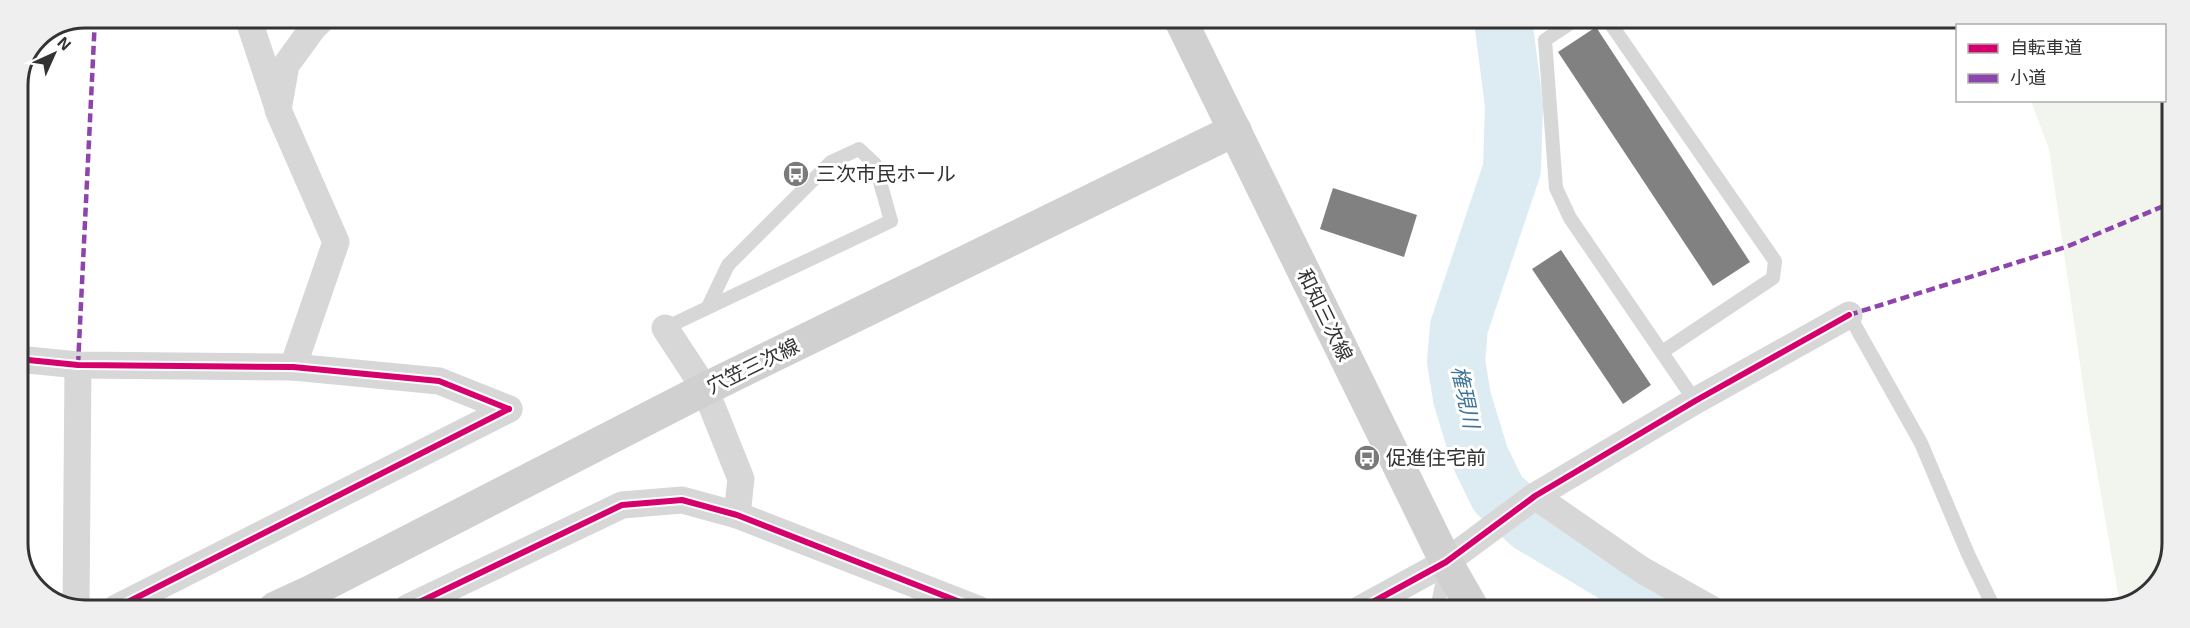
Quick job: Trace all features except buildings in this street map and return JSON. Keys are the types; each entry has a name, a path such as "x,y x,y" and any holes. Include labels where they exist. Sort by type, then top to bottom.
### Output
{"main road":[{"name":"和知三次線","path":"1184,28 1446,562 1468,600"},
{"name":"穴笠三次線","path":"292,600 705,389 1235,130"}],"street":[{"path":"251,28 278,110 336,242 293,367"},
{"path":"278,110 286,65 313,28"},
{"path":"1376,600 1446,562 1528,501 1695,401 1850,315"},
{"path":"665,328 705,389 741,479 737,515"},
{"path":"29,360 78,365 293,367 439,381 508,409 132,600"},
{"path":"76,599 78,365"},
{"path":"424,600 622,505 682,500 737,515 955,600"},
{"path":"1528,501 1695,600"}],"lane":[{"path":"1563,28 1545,40 1556,188 1570,218 1695,401"},
{"path":"1614,28 1774,261 1773,278 1662,352"},
{"path":"665,328 891,221 875,164 859,149 831,162 728,265 708,307"},
{"path":"1850,315 1921,443 1990,600"},
{"path":"1439,600 1446,562"}],"shaded area":[{"path":"2031,102 2161,102 2162,542 2160,557 2152,574 2139,588 2119,597 2088,419 2049,149"}],"waterway":[{"name":"権現川","path":"1504,28 1514,105 1512,169 1459,327 1456,361 1462,398 1480,457 1498,494 1531,524 1658,600"}],"marked path":[{"path":"78,365 95,28"},
{"path":"1849,315 2066,247 2161,207"}],"cycle path":[{"path":"1376,600 1446,562 1535,496 1695,401 1849,315"},
{"path":"29,360 78,365 293,367 439,381 509,409"},
{"path":"132,600 509,409"},
{"path":"424,600 622,505 682,500 737,515 955,600"}],"place":[{"name":"三次市民ホール","path":"796,174"},
{"name":"促進住宅前","path":"1367,458"}]}
